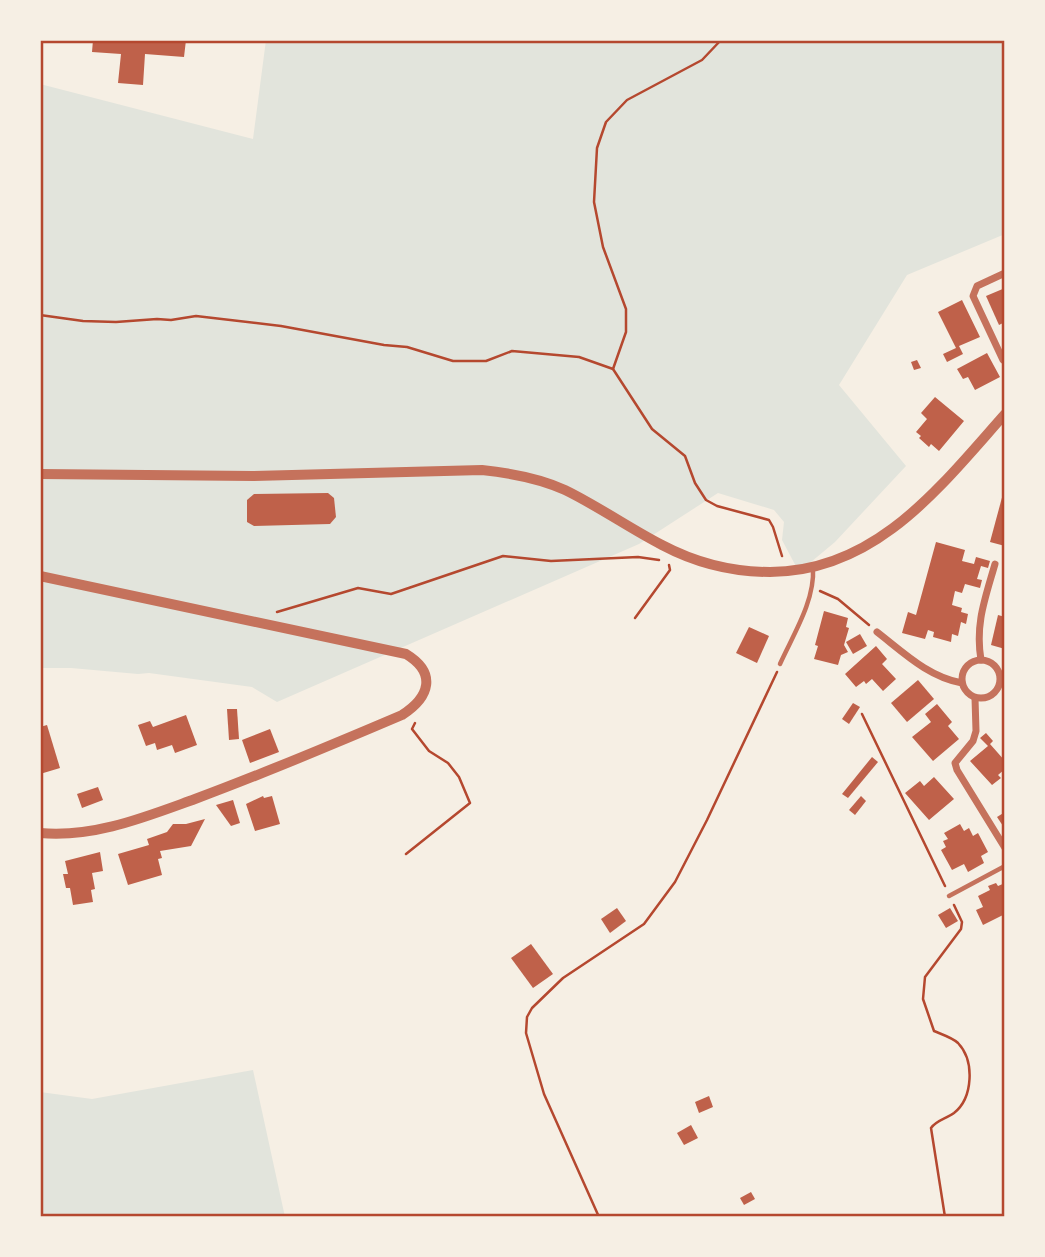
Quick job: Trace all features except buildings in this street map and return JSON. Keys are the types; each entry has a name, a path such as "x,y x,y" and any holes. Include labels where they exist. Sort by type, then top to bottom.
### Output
{"street":[{"path":"1003,360 973,296 977,286 1005,273"},
{"path":"40,474 253,476 482,470 535,479 563,489 681,555 731,570 786,572 833,563 858,551 898,524 922,503 1005,414"},
{"path":"981,660 978,641 979,617 995,564"},
{"path":"40,576 382,648 419,662 426,672 427,684 422,697 408,712 244,781 92,832 40,833"},
{"path":"877,632 931,674 944,680 962,682"},
{"path":"981,660 990,662 1002,677 993,694 984,698 975,698 964,689 962,682 966,667 981,660"},
{"path":"975,698 976,731 973,741 958,756 955,763 1005,848"}],"lane":[{"path":"780,664 812,587 813,568"},
{"path":"950,897 1005,866"}],"path":[{"path":"613,369 626,332 626,309 603,247 594,202 597,148 606,122 627,100 702,60 721,40"},
{"path":"40,315 116,322 171,320 196,316 281,326 407,347 453,361 486,361 512,351 579,357 613,369 652,429 685,456 695,483 706,500 717,506 769,520 786,572"},
{"path":"668,565 675,563 681,555"},
{"path":"266,624 271,614 336,594 358,588 391,594 503,556 551,561 638,556 659,559 668,565 670,570 635,618"},
{"path":"812,587 838,599 877,632"},
{"path":"599,1217 544,1094 526,1033 527,1017 532,1008 563,978 644,924 675,882 780,664"},
{"path":"406,855 470,803 459,777 448,763 429,751 412,729 415,722 408,712"},
{"path":"862,714 962,922 961,929 925,977 923,999 934,1031 958,1043 967,1061 971,1079 965,1099 955,1113 931,1128 946,1217"}],"shaded area":[{"path":"266,40 1005,40 1005,234 907,275 839,385 906,466 835,542 799,572 782,540 784,522 774,510 718,493 639,544 277,702 252,687 149,673 40,668 40,84 253,139"},
{"path":"253,1070 285,1217 40,1217 40,1092 92,1099"}]}
